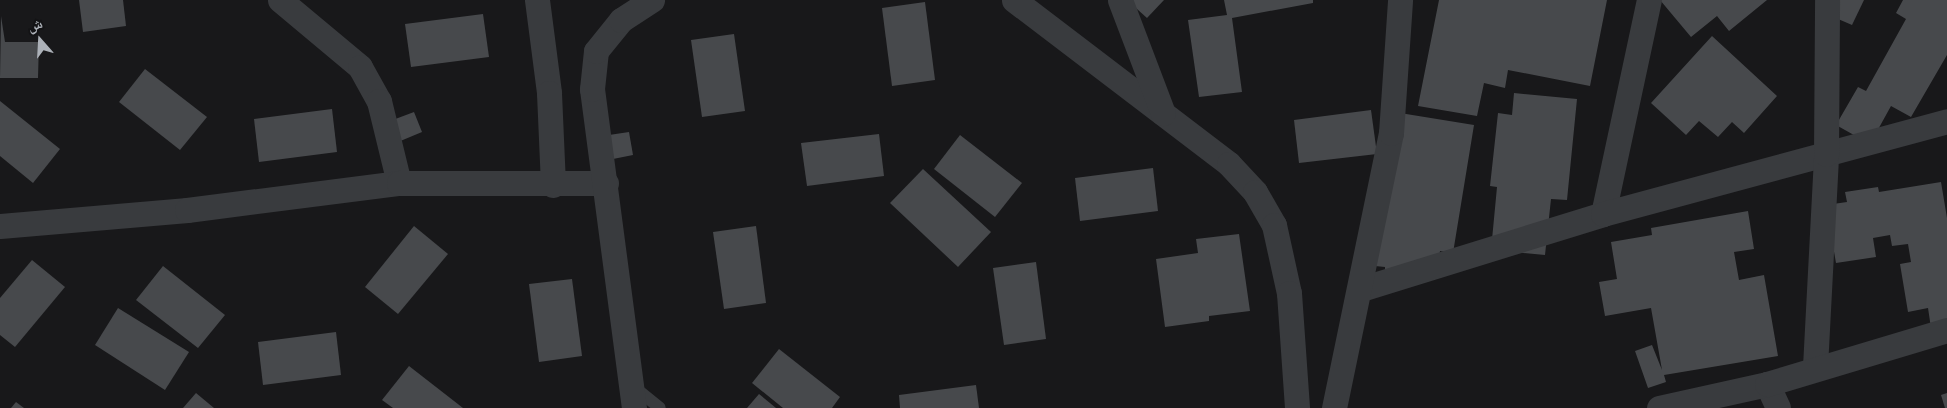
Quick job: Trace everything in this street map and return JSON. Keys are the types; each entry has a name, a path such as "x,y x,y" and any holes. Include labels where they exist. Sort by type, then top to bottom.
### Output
{"street":[{"path":"280,0 360,67 379,101 399,183"},
{"path":"536,0 549,94 553,185"},
{"path":"634,398 592,89 596,51 621,20 652,0"},
{"path":"1014,0 1229,164 1255,192 1274,225 1289,293 1297,408"},
{"path":"1120,0 1163,113"},
{"path":"1334,408 1361,288 1391,133 1400,0"},
{"path":"1603,214 1648,0"},
{"path":"1815,367 1826,154 1826,0"},
{"path":"1361,288 1603,214 1826,154 1945,118"},
{"path":"0,226 188,210 399,183 553,185 606,183"},
{"path":"1659,408 1767,384 1815,367 1945,338"},
{"path":"1767,384 1778,408"}],"lane":[{"path":"634,398 660,408"}],"building":[{"path":"79,0 123,0 126,26 83,32"},
{"path":"1127,0 1164,0 1147,18"},
{"path":"1224,0 1313,0 1313,3 1232,18 1242,92 1199,97 1188,20 1227,15"},
{"path":"1439,0 1607,0 1590,86 1508,70 1505,88 1484,83 1477,116 1418,106"},
{"path":"1660,0 1767,0 1729,31 1717,16 1691,37"},
{"path":"1828,0 1864,0 1852,25 1822,12"},
{"path":"1903,0 1947,0 1947,55 1911,117 1891,106 1870,144 1836,125 1858,87 1866,91 1906,19 1896,13"},
{"path":"925,2 935,80 892,86 882,8"},
{"path":"483,14 489,57 411,67 405,24"},
{"path":"1,16 5,42 39,42 38,78 0,78"},
{"path":"734,34 745,111 702,117 691,40"},
{"path":"1712,36 1777,96 1744,133 1732,122 1718,137 1699,121 1686,135 1651,103"},
{"path":"145,69 207,117 180,150 119,102"},
{"path":"1514,93 1577,99 1567,200 1551,199 1545,255 1491,250 1497,187 1490,186 1498,113 1512,115"},
{"path":"0,101 60,149 33,183 0,156"},
{"path":"332,109 337,152 259,162 254,119"},
{"path":"1371,110 1377,154 1299,163 1294,120"},
{"path":"414,112 422,132 398,142 390,121"},
{"path":"1400,113 1474,125 1453,253 1440,251 1436,279 1385,271 1385,267 1375,266"},
{"path":"629,132 633,155 613,159 609,135"},
{"path":"879,134 884,176 807,186 801,143"},
{"path":"960,135 1022,183 995,217 934,169"},
{"path":"1153,168 1158,211 1080,221 1075,178"},
{"path":"923,169 991,232 958,267 890,203"},
{"path":"1941,182 1947,218 1947,325 1931,328 1928,308 1908,312 1900,264 1911,262 1908,244 1892,246 1890,235 1873,238 1876,257 1836,263 1826,205 1847,202 1845,192 1878,187 1879,192"},
{"path":"1748,211 1754,249 1734,252 1739,280 1764,275 1778,356 1664,375 1666,382 1648,388 1635,351 1652,345 1662,370 1651,308 1605,316 1599,282 1617,279 1611,242 1652,235 1651,228"},
{"path":"414,226 448,254 398,314 365,287"},
{"path":"756,226 766,303 724,309 713,232"},
{"path":"1239,234 1250,311 1209,316 1209,321 1165,327 1156,259 1198,253 1196,239"},
{"path":"32,260 65,287 15,347 0,335 0,298"},
{"path":"1036,262 1046,339 1004,345 993,268"},
{"path":"163,266 225,315 198,348 136,300"},
{"path":"572,279 582,356 539,362 529,284"},
{"path":"118,308 189,352 165,390 95,345"},
{"path":"336,332 341,375 263,385 258,342"},
{"path":"779,349 840,397 832,408 783,408 752,383"},
{"path":"409,366 463,408 393,408 382,400"},
{"path":"976,385 979,408 900,408 899,395"},
{"path":"196,393 214,408 183,408"},
{"path":"1947,393 1947,408 1945,408 1941,395"},
{"path":"759,394 776,408 747,408"},
{"path":"16,402 24,408 11,408"}]}
